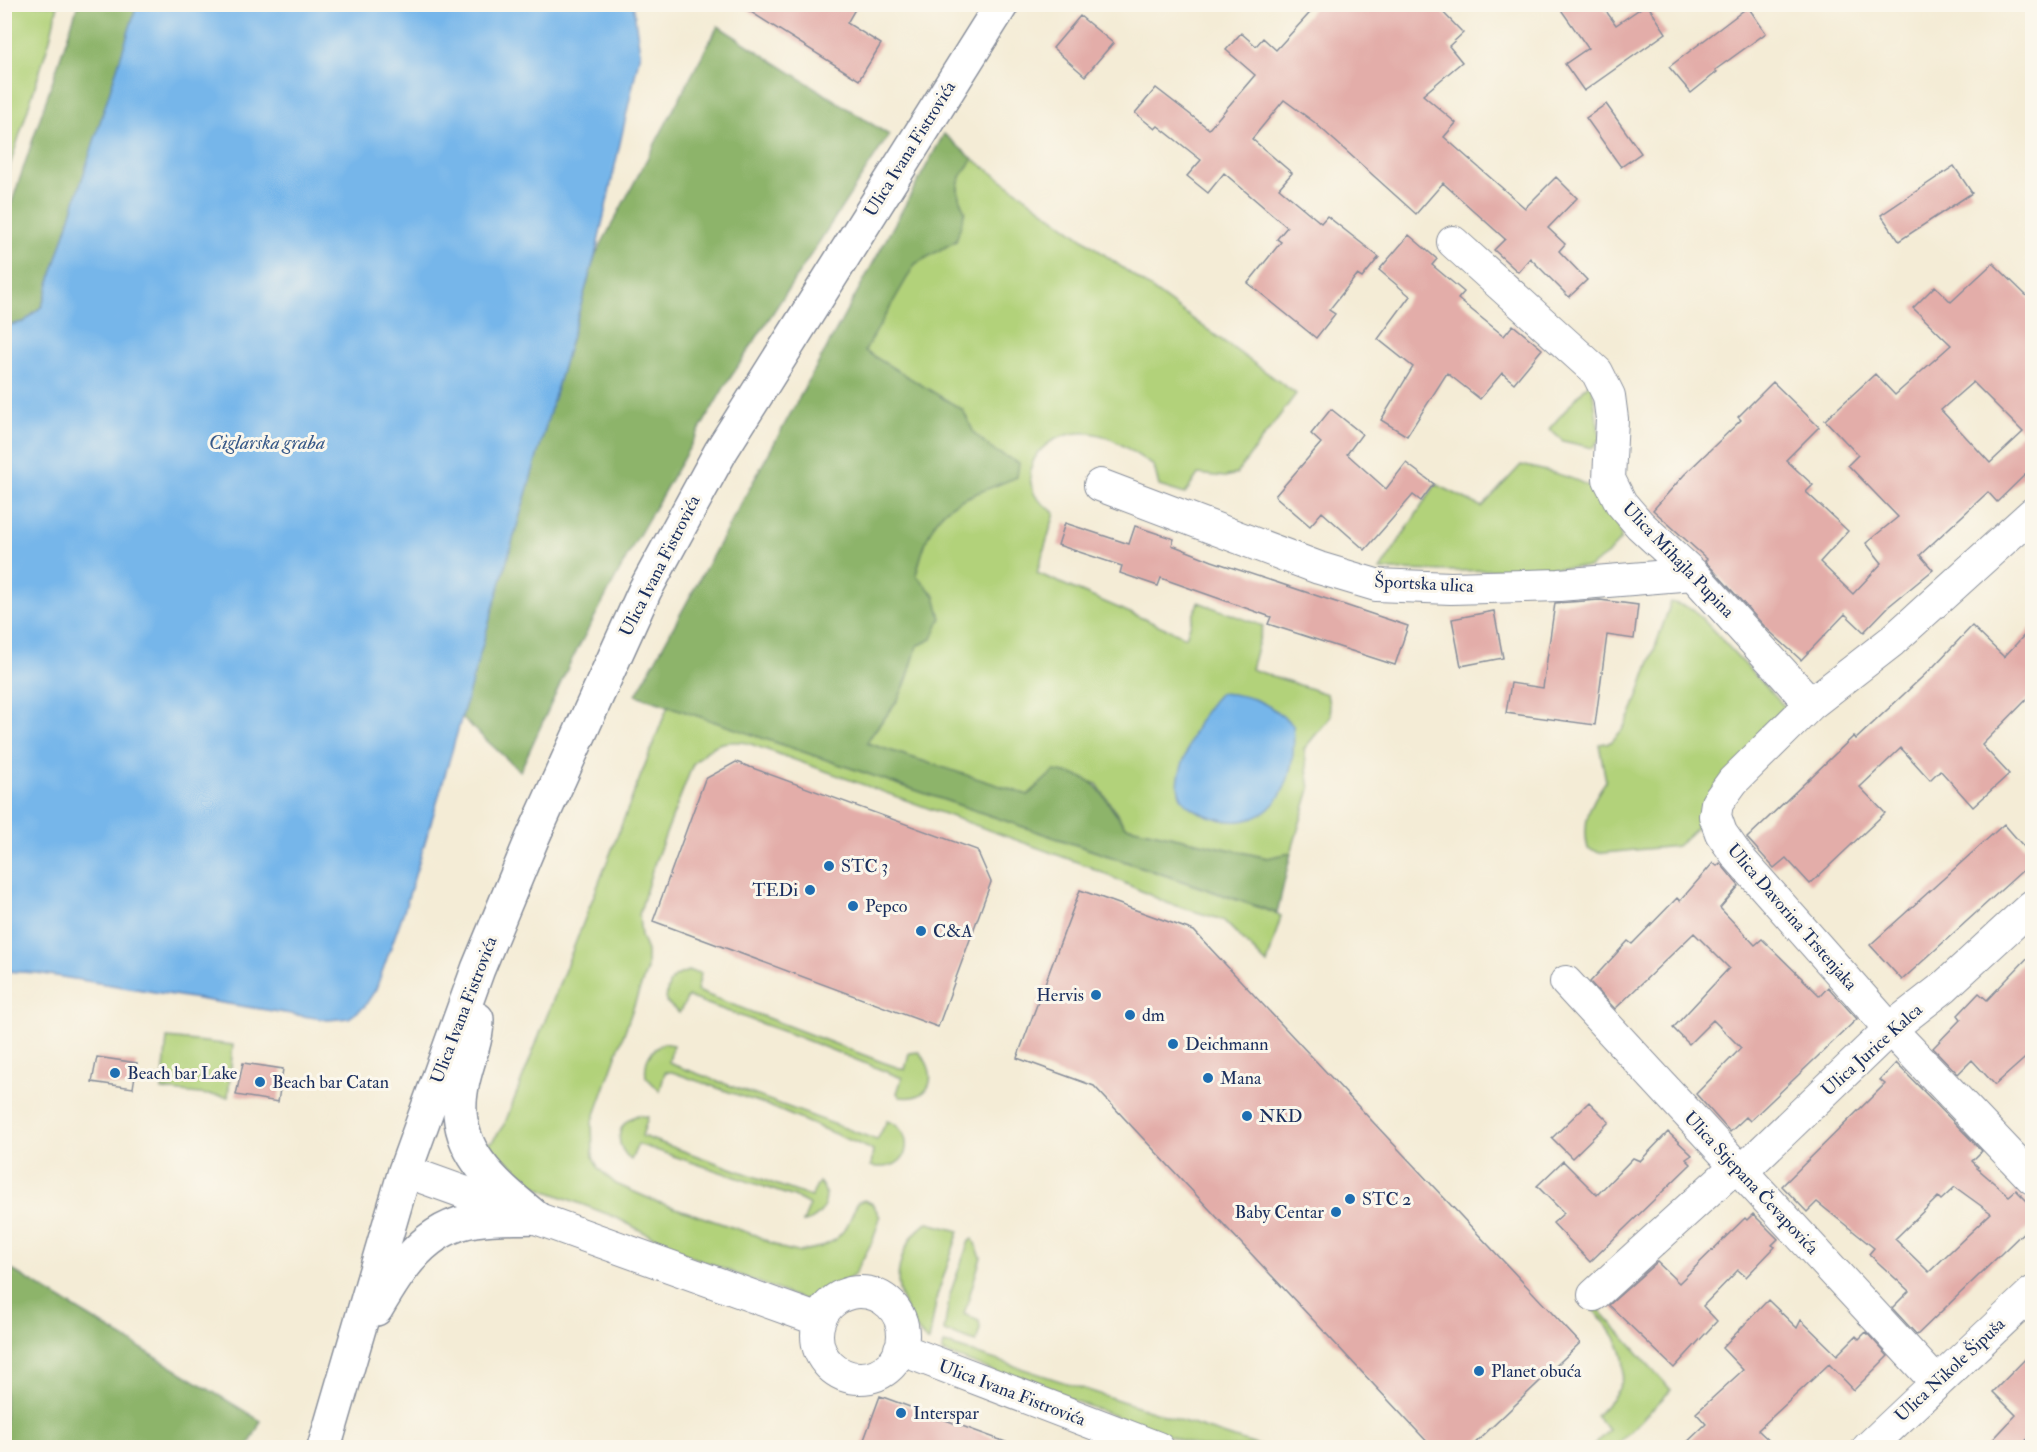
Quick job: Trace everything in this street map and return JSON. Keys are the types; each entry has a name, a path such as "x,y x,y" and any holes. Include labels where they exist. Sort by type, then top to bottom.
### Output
{"main road":[{"name":"Ulica Ivana Fistrovića","path":"324,1448 405,1171 478,969 576,741 645,590 679,524 728,441 1002,4"},
{"path":"478,969 477,1028 461,1090 459,1111 463,1132 474,1159 488,1177 535,1217"},
{"path":"353,1350 396,1276 428,1239 452,1227 474,1220 535,1217"}],"street":[{"name":"Ulica Mihajla Pupina","path":"1453,242 1598,372 1609,396 1612,419 1609,479 1622,503 1640,525 1693,574 1811,704"},
{"name":"Športska ulica","path":"1100,485 1320,568 1376,585 1462,588 1559,585 1693,574"},
{"name":"Ulica Davorina Trstenjaka","path":"2032,514 1892,641 1811,704 1733,781 1717,802 1715,816 1728,845 1890,1029 2032,1178"},
{"name":"Ulica Jurice Kalca","path":"1594,1295 1739,1169 1890,1029 1944,987 2032,906"},
{"name":"Ulica Stjepana Čevapovića","path":"1566,982 1936,1383"},
{"path":"405,1171 819,1320"},
{"name":"Ulica Nikole Šipuša","path":"1868,1448 2032,1293"},
{"path":"846,1294 875,1294 885,1300 899,1317 903,1338 900,1349 893,1362 883,1372 869,1377 855,1378 842,1375 831,1368 820,1352 816,1332 819,1320 830,1304 846,1294"},
{"name":"Ulica Ivana Fistrovića","path":"900,1349 1158,1448"}],"green space":[{"path":"5,4 58,5 50,39 5,181"},
{"path":"78,5 159,5 42,306 24,322 5,326 4,214 12,202"},
{"path":"718,26 889,135 725,386 635,542 570,663 520,771 461,717 595,256"},
{"path":"944,134 973,159 958,184 959,196 965,211 956,241 915,264 865,351 963,410 974,433 993,450 1019,463 1017,477 961,500 939,518 931,531 916,575 935,596 941,618 932,639 917,646 908,677 899,697 867,743 1028,795 1054,771 1071,774 1083,778 1098,789 1125,826 1267,858 1291,853 1277,913 636,695"},
{"path":"973,159 1296,394 1236,474 1225,477 1198,474 1185,494 1159,486 1154,466 1114,441 1097,434 1076,433 1052,441 1035,458 1031,469 1031,481 1035,495 1055,513 1037,573 1186,637 1198,602 1263,626 1251,669 1327,694 1331,716 1304,749 1310,789 1291,853 1268,858 1125,826 1097,784 1054,771 1028,795 867,743 899,697 917,646 932,639 935,596 916,575 928,536 940,516 960,501 974,495 993,450 974,433 963,410 864,351 915,264 956,241 959,177"},
{"path":"1591,381 1600,438 1593,448 1563,441 1549,429"},
{"path":"1521,465 1555,473 1587,485 1611,505 1618,520 1621,539 1608,554 1589,567 1456,571 1380,570 1436,484 1482,507"},
{"path":"1671,602 1693,609 1786,708 1703,822 1677,846 1604,853 1588,849 1586,830 1589,813 1606,781 1599,744 1611,742 1622,730 1632,713"},
{"path":"668,706 1275,913 1281,916 1267,964 1223,920 1167,903 1088,866 748,743 718,744 693,764 653,867 639,915 641,936 647,951 647,969 592,1123 593,1157 599,1169 616,1184 655,1201 755,1235 781,1248 797,1252 821,1247 835,1240 846,1228 858,1202 865,1200 873,1204 880,1217 873,1240 854,1275 828,1294 804,1300 685,1254 615,1217 518,1180 494,1161 485,1143 492,1142 505,1123"},
{"path":"689,971 701,973 697,991 882,1062 905,1070 909,1053 919,1052 929,1069 929,1084 920,1095 900,1097 897,1093 902,1078 796,1036 688,997 679,1013 666,1002 667,990 674,978"},
{"path":"167,1038 233,1045 228,1097 162,1090"},
{"path":"664,1043 673,1045 669,1062 674,1065 877,1140 887,1121 896,1125 906,1140 903,1157 886,1167 871,1166 873,1150 769,1106 672,1072 665,1072 660,1091 646,1077 646,1066 651,1053"},
{"path":"638,1115 648,1117 642,1136 811,1197 819,1182 826,1194 824,1206 816,1217 803,1222 810,1205 797,1198 638,1144 631,1160 622,1148 620,1135 625,1124"},
{"path":"928,1223 959,1231 937,1296 929,1342 919,1332 906,1311 898,1280 901,1261 909,1242 914,1234"},
{"path":"973,1239 981,1257 964,1314 979,1321 980,1329 976,1342 944,1331 950,1294 969,1241"},
{"path":"4,1265 261,1421 248,1447 5,1447"},
{"path":"1597,1307 1671,1390 1615,1447 1591,1448 1609,1430 1596,1416 1618,1390 1624,1368 1623,1357 1614,1336 1593,1310"},
{"path":"944,1344 1262,1447 1199,1447 942,1352"}],"water":[{"name":"Ciglarska graba","path":"633,4 640,53 595,256 436,806 405,908 376,989 364,1007 349,1018 328,1020 37,973 5,971 5,326 24,322 42,306 137,5"},
{"path":"1220,693 1251,698 1276,711 1293,725 1294,747 1291,768 1284,787 1275,803 1262,814 1245,820 1225,820 1201,813 1184,802 1179,791 1180,771 1193,735 1204,713"}],"building":[{"path":"738,4 858,4 847,23 881,44 859,80"},
{"path":"1318,4 1435,4 1463,33 1449,46 1462,62 1423,95 1456,123 1444,137 1525,208 1556,177 1577,198 1548,228 1565,244 1559,251 1587,280 1569,297 1530,258 1518,272 1494,250 1505,239 1443,183 1416,214 1314,122 1284,100 1252,139 1292,173 1279,188 1321,223 1327,216 1379,257 1362,278 1357,275 1329,310 1335,314 1316,338 1248,283 1281,242 1277,239 1287,227 1224,173 1208,193 1187,176 1201,160 1158,126 1155,129 1135,113 1156,88 1209,129 1255,75 1226,50 1241,33 1256,46 1263,38 1276,50"},
{"path":"1557,4 1601,4 1616,25 1647,4 1666,33 1584,91 1565,64 1588,48"},
{"path":"1748,7 1766,33 1715,70 1717,72 1691,93 1669,67"},
{"path":"1080,16 1113,43 1085,76 1053,48"},
{"path":"1606,104 1641,153 1621,167 1586,118"},
{"path":"1954,166 1972,193 1899,241 1881,215"},
{"path":"1409,235 1437,259 1432,265 1464,292 1458,299 1504,336 1513,325 1542,349 1514,383 1502,373 1480,399 1447,373 1407,436 1381,420 1413,367 1378,339 1410,296 1379,270"},
{"path":"1993,263 2032,301 2032,468 1997,502 1988,492 1920,555 1933,570 1889,606 1864,632 1845,614 1801,660 1766,628 1705,561 1707,559 1653,510 1684,475 1741,420 1738,417 1773,382 1819,427 1786,460 1813,485 1806,492 1848,531 1820,562 1853,594 1882,563 1866,543 1898,517 1848,465 1858,455 1825,420 1875,374 1895,395 1951,345 1913,308 1935,286 1951,302","holes":["1973,382 2023,432 1990,463 1941,410"]},
{"path":"1331,409 1362,434 1347,454 1386,489 1406,463 1434,484 1421,501 1413,495 1365,550 1322,512 1310,526 1275,496 1321,443 1311,434"},
{"path":"1065,523 1129,544 1135,526 1174,539 1172,545 1212,561 1408,626 1395,665 1268,624 1271,617 1161,578 1158,586 1120,573 1122,566 1058,545"},
{"path":"1600,600 1638,605 1634,639 1607,635 1595,725 1506,713 1511,683 1543,688 1555,603"},
{"path":"1494,611 1503,658 1461,666 1452,619"},
{"path":"1972,626 2004,657 2032,627 2032,694 1982,745 2009,774 1973,807 1940,770 1930,780 1901,748 1860,787 1885,813 1810,884 1786,858 1774,868 1747,838 1854,736 1856,739 1934,666"},
{"name":"STC 3","path":"736,762 977,850 991,882 938,1027 653,921 705,779"},
{"path":"2004,824 2032,856 2032,862 1902,980 1870,945"},
{"path":"1713,863 1717,866 1720,863 1739,886 1720,908 1755,945 1762,939 1820,996 1828,987 1857,1019 1750,1121 1746,1117 1730,1132 1696,1094 1741,1048 1713,1020 1689,1044 1673,1028 1729,968 1694,933 1615,1009 1590,982 1628,941 1632,944 1677,898 1680,901"},
{"name":"STC 2","path":"1080,890 1194,931 1580,1343 1470,1448 1433,1448 1094,1086 1017,1058"},
{"path":"2032,953 2032,1052 1995,1085 1972,1060 1958,1074 1933,1048 1961,1019 1958,1015 1979,993 1987,1000"},
{"name":"Beach bar Lake","path":"97,1057 137,1063 133,1088 92,1082"},
{"name":"Beach bar Catan","path":"243,1063 283,1069 278,1102 236,1095"},
{"path":"1896,1063 1982,1151 1972,1161 1977,1168 2009,1196 2016,1190 2032,1206 2032,1224 1917,1335 1892,1308 1909,1291 1869,1254 1874,1248 1817,1202 1807,1212 1782,1186 1885,1084 1880,1080","holes":["1955,1187 1991,1213 1929,1272 1895,1239 1938,1197 1941,1200"]},
{"path":"1589,1102 1609,1122 1572,1158 1552,1138"},
{"path":"1668,1132 1692,1155 1686,1159 1691,1164 1590,1262 1553,1223 1564,1213 1537,1186 1563,1161 1597,1195 1633,1158 1640,1161"},
{"path":"1753,1214 1778,1239 1772,1245 1775,1247 1746,1277 1738,1270 1703,1306 1717,1321 1674,1368 1609,1305 1657,1262 1679,1283 1745,1218 1747,1220"},
{"path":"1768,1300 1797,1328 1801,1320 1837,1355 1856,1336 1859,1339 1866,1332 1888,1356 1854,1390 1829,1364 1758,1430 1777,1448 1681,1448 1706,1424 1696,1413 1743,1370 1722,1348"},
{"path":"2032,1352 2032,1434 2019,1448 1985,1448 2016,1415 1993,1392"},
{"name":"Interspar","path":"880,1396 1014,1445 1014,1448 861,1448"}],"place":[{"name":"STC 3","path":"829,866"},
{"name":"TEDi","path":"810,890"},
{"name":"Pepco","path":"853,906"},
{"name":"C&A","path":"921,931"},
{"name":"Hervis","path":"1096,995"},
{"name":"dm","path":"1130,1015"},
{"name":"Deichmann","path":"1173,1044"},
{"name":"Beach bar Lake","path":"115,1073"},
{"name":"Mana","path":"1208,1078"},
{"name":"Beach bar Catan","path":"260,1082"},
{"name":"NKD","path":"1247,1116"},
{"name":"STC 2","path":"1350,1199"},
{"name":"Baby Centar","path":"1336,1212"},
{"name":"Planet obuća","path":"1479,1371"},
{"name":"Interspar","path":"901,1413"}]}
